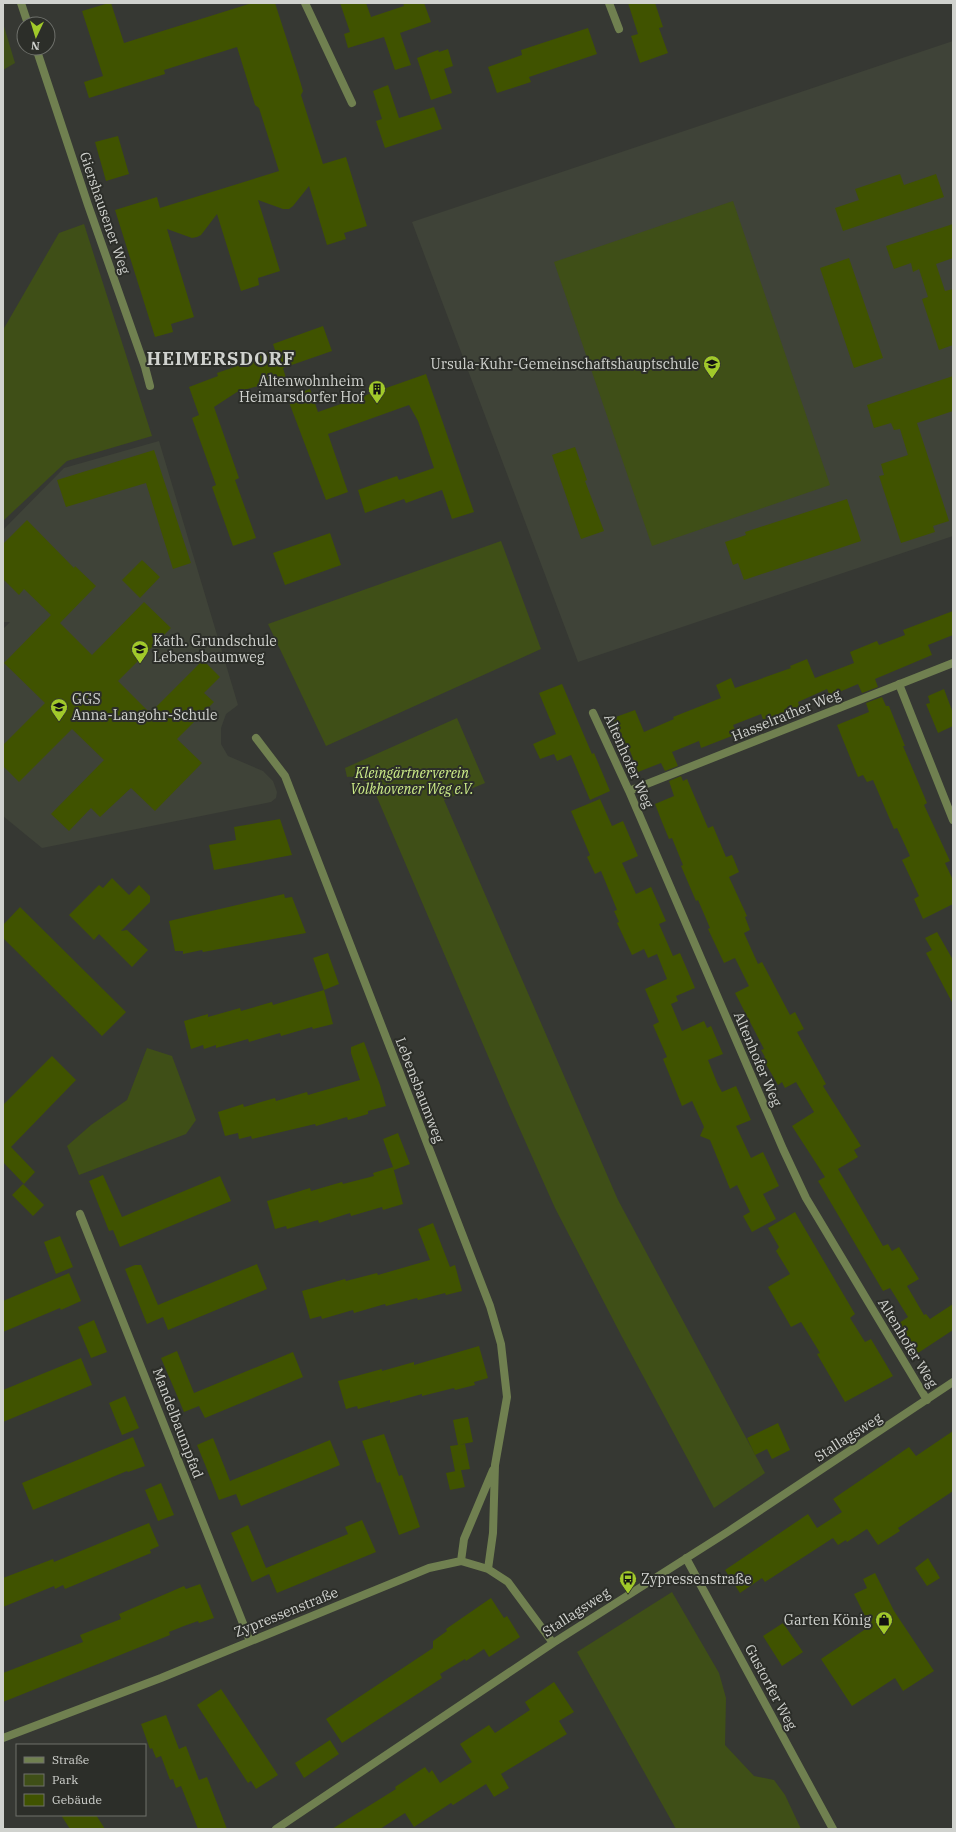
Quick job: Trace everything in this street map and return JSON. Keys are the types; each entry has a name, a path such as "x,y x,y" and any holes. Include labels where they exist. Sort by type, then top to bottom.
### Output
{"street":[{"path":"21,3 25,16"},
{"path":"305,3 352,103"},
{"path":"609,3 619,29"},
{"name":"Giershausener Weg","path":"39,56 88,205 145,367 150,386"},
{"name":"Hasselrather Weg","path":"629,791 953,663"},
{"path":"899,684 953,820"},
{"name":"Altenhofer Weg","path":"593,713 629,791 783,1150 806,1198 928,1400"},
{"name":"Lebensbaumweg","path":"256,738 285,776 490,1306 501,1344 507,1398 495,1465 493,1534 488,1569"},
{"name":"Mandelbaumpfad","path":"80,1214 250,1641"},
{"name":"Stallagsweg","path":"276,1829 553,1643 686,1558 928,1400 953,1382"},
{"name":"Lebensbaumweg","path":"461,1561 464,1539 495,1465"},
{"name":"Gustorfer Weg","path":"686,1558 833,1829"},
{"path":"461,1561 488,1569 508,1582 553,1643"},
{"name":"Zypressenstraße","path":"3,1738 161,1678 422,1571 461,1561"}],"shaded area":[{"name":"Ursula-Kuhr-Gemeinschaftshauptschule","path":"953,41 953,536 578,662 412,222"},
{"name":"Kath. Grundschule Lebensbaumweg","path":"159,441 238,705 226,714 221,728 221,744 228,756 263,771 273,781 277,792 276,798 271,802 42,848 3,816 3,629 10,622 3,622 3,530 64,468"}],"green space":[{"path":"3,23 15,63 3,70"},
{"path":"733,201 830,485 652,546 554,262"},
{"path":"84,224 152,436 67,461 3,521 3,330 59,233"},
{"path":"501,541 541,649 326,746 268,624"},
{"name":"Kleingärtnerverein Volkhovener Weg e.V.","path":"457,718 485,783 444,800 618,1200 765,1473 714,1508 555,1208 509,1105 373,788 368,783 355,777 347,777 345,768"},
{"path":"147,1048 172,1056 196,1120 186,1134 79,1175 67,1146 91,1125 127,1100"},
{"path":"672,1592 719,1673 726,1698 725,1745 754,1776 774,1780 785,1795 801,1829 676,1829 577,1652"}],"building":[{"path":"111,3 124,43 252,3 275,3 298,74 303,91 301,95 323,164 346,157 367,226 344,233 346,239 327,245 309,186 289,209 283,209 258,200 280,271 258,278 259,285 241,291 217,214 201,235 197,237 192,238 167,229 194,317 171,324 173,332 155,337 115,210 157,197 160,208 279,171 259,108 255,105 237,47 164,70 165,74 89,98 84,82 103,76 82,11"},
{"path":"340,3 366,3 371,17 404,6 403,3 424,3 431,22 400,33 411,65 395,70 384,37 348,48 344,34 350,32"},
{"path":"628,3 655,3 663,27 659,28 668,53 640,63 631,36 638,34"},
{"path":"588,28 597,54 529,77 531,82 497,93 488,67 522,55 521,50"},
{"path":"448,49 453,66 444,69 452,93 431,100 417,58 438,50 439,52"},
{"path":"388,85 399,118 434,107 442,129 385,148 376,121 382,119 373,91"},
{"path":"118,136 129,174 106,181 95,142"},
{"path":"900,174 904,185 936,174 944,197 843,231 835,208 859,200 855,189"},
{"path":"953,224 953,258 936,264 945,291 953,289 953,345 939,350 922,299 928,297 919,269 913,272 911,263 894,269 886,246"},
{"path":"849,258 883,358 854,368 820,268"},
{"path":"323,326 332,351 283,368 286,378 237,392 214,407 239,478 235,480 256,538 233,546 212,487 216,485 192,418 199,415 189,387 218,376 217,373 246,363 245,360 275,350 273,344"},
{"path":"426,374 474,512 452,519 442,490 406,503 404,499 365,513 358,490 397,476 399,480 434,468 418,421 409,405 328,434 348,492 326,500 287,397 310,389 318,412"},
{"path":"953,376 953,411 917,423 949,521 933,526 935,532 901,543 879,476 884,475 881,464 908,455 900,429 894,430 891,423 874,428 867,405"},
{"path":"575,447 587,480 585,481 604,531 581,539 552,455"},
{"path":"154,450 191,563 173,569 146,483 66,507 57,480"},
{"path":"847,499 861,541 744,580 738,563 733,565 725,542 746,535 745,532"},
{"path":"27,520 74,568 75,566 96,586 60,623 92,655 144,602 171,628 118,681 150,713 203,660 220,677 204,693 214,702 177,739 202,763 155,811 131,788 100,817 91,808 69,831 51,814 104,760 72,729 19,782 3,766 3,745 45,703 4,663 51,615 24,589 19,595 3,579 3,544"},
{"path":"330,533 341,565 285,585 273,553"},
{"path":"142,560 160,577 140,598 122,580"},
{"path":"953,611 953,635 928,645 932,655 875,679 878,687 862,693 858,684 830,696 827,689 798,702 800,708 764,722 761,714 733,725 737,734 701,748 699,741 672,752 678,766 665,771 661,763 638,772 627,743 624,744 613,718 635,710 644,732 674,719 673,717 721,698 716,685 731,678 735,688 791,668 790,666 807,659 815,678 854,663 850,652 877,641 879,645 905,635 903,630"},
{"path":"562,684 592,754 594,753 610,791 590,800 571,755 557,761 554,754 540,759 533,744 556,734 539,693"},
{"path":"944,689 953,713 953,726 938,733 926,704 930,703 928,696"},
{"path":"882,697 886,706 889,706 905,746 903,746 927,803 924,805 950,861 945,863 953,880 953,904 923,919 914,899 919,896 902,860 910,856 897,828 894,829 873,780 867,782 863,775 858,777 837,725 869,712 866,703"},
{"path":"681,776 683,781 687,779 708,828 713,826 726,857 732,855 739,872 729,877 747,916 745,917 750,930 744,933 758,964 762,962 790,1015 795,1012 804,1029 797,1032 826,1084 823,1086 861,1146 854,1150 858,1157 838,1169 883,1246 888,1244 892,1251 899,1247 919,1279 907,1286 924,1315 926,1314 930,1319 953,1304 953,1330 918,1353 899,1323 908,1317 890,1288 883,1291 818,1181 825,1177 792,1126 814,1112 796,1082 785,1088 782,1082 778,1085 763,1059 765,1057 761,1050 764,1049 735,993 749,986 735,958 724,963 708,929 710,928 698,900 696,901 681,866 683,865 672,838 669,839 662,822 655,804 674,796 669,781"},
{"path":"600,799 612,826 623,821 638,856 622,863 636,894 651,887 666,921 659,924 673,956 680,953 695,988 676,996 678,1001 671,1004 682,1031 704,1021 707,1028 711,1026 723,1054 708,1060 718,1085 722,1092 736,1086 751,1120 736,1126 751,1158 763,1152 779,1186 763,1194 776,1219 752,1232 743,1216 750,1212 737,1185 730,1189 710,1140 700,1136 704,1127 692,1101 682,1106 663,1059 667,1057 653,1025 659,1022 645,989 667,979 657,954 648,958 644,949 632,955 617,923 619,922 614,911 617,910 601,871 595,874 587,857 590,855 571,811"},
{"path":"280,819 292,855 214,870 209,845 236,840 234,827"},
{"path":"112,878 129,895 139,885 150,896 150,902 121,931 127,930 148,950 132,967 99,934 94,940 69,915 99,885 103,888"},
{"path":"284,894 285,898 292,897 306,933 203,952 202,950 183,954 183,951 175,951 169,921"},
{"path":"20,907 126,1012 102,1036 3,938 3,925"},
{"path":"937,932 953,960 953,1004 926,953 932,950 925,938"},
{"path":"328,953 339,984 324,990 313,958"},
{"path":"324,990 333,1024 313,1029 312,1027 281,1036 280,1033 249,1042 248,1039 216,1048 216,1045 204,1049 203,1045 191,1049 184,1021 208,1014 208,1017 240,1008 241,1011 272,1002 273,1005"},
{"path":"364,1042 386,1106 368,1111 368,1114 348,1120 347,1117 316,1126 315,1124 252,1139 251,1136 239,1139 238,1133 225,1136 218,1112 243,1104 244,1107 275,1098 276,1101 307,1092 308,1095 360,1080 351,1053 351,1047"},
{"path":"52,1056 76,1080 11,1147 35,1172 24,1184 3,1162 3,1105"},
{"path":"398,1133 410,1164 394,1170 383,1139"},
{"path":"393,1167 403,1204 383,1210 382,1207 351,1216 350,1213 319,1223 318,1220 287,1229 286,1226 275,1229 267,1201 310,1188 311,1191 342,1182 343,1184 374,1176 373,1173"},
{"path":"103,1175 122,1217 220,1176 231,1201 120,1247 113,1230 109,1231 89,1181"},
{"path":"23,1184 44,1205 33,1216 12,1195"},
{"path":"795,1212 855,1314 850,1318 865,1342 871,1339 893,1376 845,1402 817,1354 820,1353 801,1322 791,1327 768,1287 790,1274 776,1251 779,1247 768,1228"},
{"path":"433,1223 450,1267 455,1265 462,1291 446,1295 445,1293 418,1300 417,1298 386,1306 385,1304 354,1313 353,1310 322,1319 321,1316 310,1319 302,1291 345,1279 346,1281 377,1273 378,1275 430,1260 418,1229"},
{"path":"60,1236 73,1267 56,1274 44,1242"},
{"path":"257,1264 267,1289 168,1330 163,1317 147,1324 125,1269 135,1265 141,1265 158,1305"},
{"path":"69,1273 81,1301 61,1310 60,1308 3,1332 3,1301"},
{"path":"94,1320 107,1352 91,1358 78,1327"},
{"path":"479,1346 488,1378 474,1382 475,1385 455,1390 454,1388 422,1396 422,1394 390,1403 390,1400 358,1409 357,1406 346,1409 338,1381 414,1362 414,1365"},
{"path":"177,1351 194,1393 293,1352 303,1377 205,1418 199,1406 184,1412 161,1358"},
{"path":"81,1358 92,1385 3,1422 3,1390"},
{"path":"125,1396 139,1428 122,1435 109,1403"},
{"path":"468,1417 473,1442 458,1445 453,1420"},
{"path":"778,1423 790,1450 772,1459 767,1449 755,1455 747,1438"},
{"path":"953,1431 953,1491 898,1528 900,1531 878,1545 867,1529 847,1542 846,1540 838,1545 833,1538 765,1582 762,1578 740,1593 725,1570 808,1514 817,1528 842,1512 833,1499 909,1447 916,1456"},
{"path":"384,1434 399,1476 402,1475 420,1527 399,1535 380,1482 377,1483 362,1441"},
{"path":"133,1437 145,1466 128,1472 127,1471 33,1510 22,1483"},
{"path":"213,1438 230,1481 330,1440 340,1465 241,1506 236,1494 219,1500 197,1445"},
{"path":"465,1444 470,1469 455,1471 450,1446"},
{"path":"461,1470 465,1487 450,1490 446,1473"},
{"path":"161,1483 174,1515 158,1521 145,1490"},
{"path":"362,1520 376,1552 277,1593 269,1574 252,1582 231,1533 248,1525 266,1568 348,1534 345,1527"},
{"path":"149,1523 159,1546 150,1550 151,1553 65,1589 63,1585 55,1589 54,1586 3,1607 3,1578 53,1559 54,1562"},
{"path":"928,1558 940,1578 927,1586 915,1568"},
{"name":"Garten König","path":"875,1573 894,1611 934,1671 903,1691 895,1678 852,1706 821,1659 870,1626 854,1594 867,1588 863,1579"},
{"path":"200,1584 214,1618 199,1623 198,1621 184,1626 169,1632 170,1635 3,1702 3,1673 83,1642 80,1635 121,1619 119,1614 184,1586 186,1589"},
{"path":"491,1598 504,1618 507,1616 520,1637 489,1657 484,1649 466,1661 465,1659 440,1674 442,1678 342,1743 326,1719 433,1648 433,1641 447,1631 446,1629"},
{"path":"783,1623 803,1652 782,1666 763,1636"},
{"path":"554,1682 574,1712 559,1721 567,1734 501,1774 509,1788 494,1797 486,1784 453,1805 451,1803 414,1827 405,1813 380,1829 332,1829 396,1789 395,1787 425,1767 429,1773 432,1770 440,1783 472,1762 460,1744 489,1725 495,1733 530,1710 525,1702"},
{"path":"221,1689 278,1775 256,1789 251,1781 248,1783 197,1705"},
{"path":"166,1715 179,1749 186,1746 199,1780 207,1777 227,1829 198,1829 181,1786 176,1788 173,1779 170,1780 161,1756 156,1758 152,1748 150,1749 141,1724"},
{"path":"330,1740 339,1754 304,1778 295,1763"},
{"path":"62,1816 97,1816 105,1829 70,1829"}],"place":[{"name":"Ursula-Kuhr-Gemeinschaftshauptschule","path":"712,379"},
{"name":"Altenwohnheim Heimarsdorfer Hof","path":"377,404"},
{"name":"Kath. Grundschule Lebensbaumweg","path":"140,664"},
{"name":"GGS Anna-Langohr-Schule","path":"59,722"},
{"name":"Zypressenstraße","path":"628,1594"},
{"name":"Garten König","path":"884,1635"}],"district":[{"name":"HEIMERSDORF","path":"221,359"}]}
